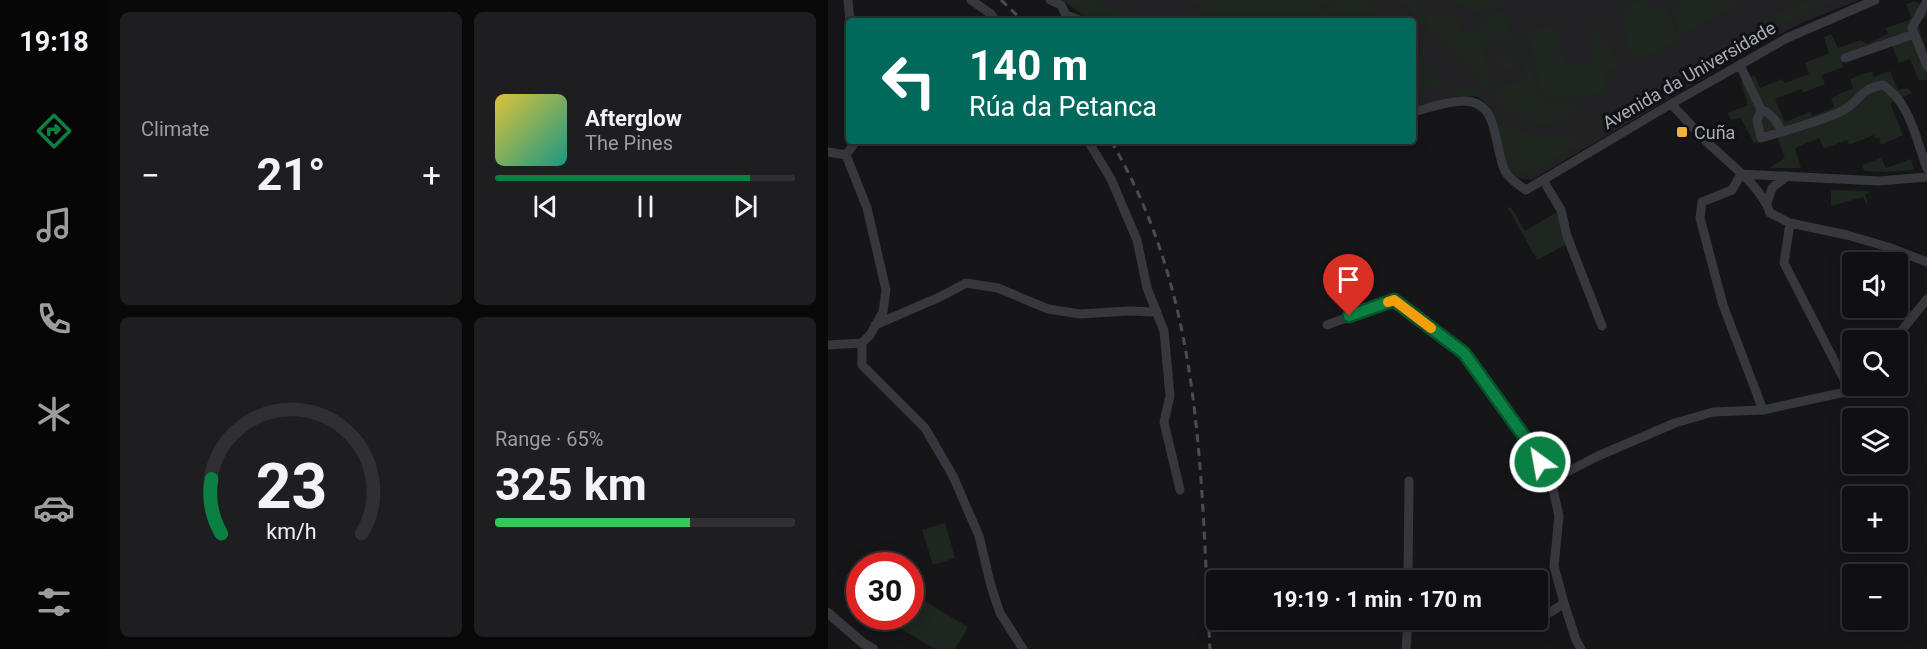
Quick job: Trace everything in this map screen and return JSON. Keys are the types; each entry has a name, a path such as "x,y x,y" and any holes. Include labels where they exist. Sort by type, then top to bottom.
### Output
{"street":[{"path":"848,0 850,18"},
{"path":"971,0 994,18"},
{"path":"1050,0 1061,5 1066,15 1074,18"},
{"name":"Avenida da Universidade","path":"1416,111 1461,101 1477,102 1490,114 1506,174 1526,190 1787,38 1875,0"},
{"path":"1927,1 1912,28 1927,66"},
{"path":"1845,58 1914,34"},
{"path":"1740,65 1761,110 1757,120 1761,138 1845,109 1862,93 1872,87 1883,86 1893,92 1903,104 1927,168"},
{"path":"1671,104 1741,174 1767,203 1770,213 1790,223 1846,235 1888,247 1927,262"},
{"path":"1761,110 1768,112 1778,123 1782,132"},
{"path":"846,156 854,144"},
{"path":"1090,144 1111,179 1137,240 1147,288 1164,331 1170,396 1164,422 1180,490"},
{"path":"828,152 846,156"},
{"path":"846,156 867,208 886,290 883,312 862,343 862,365 925,428 953,476 980,536 991,586 1000,613 1023,649"},
{"path":"1741,174 1879,181 1927,177"},
{"path":"1741,174 1732,190 1702,202 1700,219 1723,305 1763,410"},
{"path":"1767,203 1772,188 1787,176"},
{"path":"1543,180 1561,210 1567,236 1602,326"},
{"path":"1790,223 1784,263 1842,367"},
{"path":"875,325 966,283 999,288 1048,309 1080,314 1157,312"},
{"path":"1902,330 1927,299"},
{"path":"1327,325 1394,300 1464,353 1529,443 1551,480 1559,516 1554,566 1564,603 1581,649"},
{"path":"828,345 862,343"},
{"path":"1551,480 1598,456 1675,423 1713,412 1763,410 1842,391"},
{"path":"1408,570 1409,481"},
{"path":"1548,612 1564,603"},
{"path":"828,613 873,649"},
{"path":"1406,649 1407,630"}],"shaded area":[{"path":"1062,0 1859,0 1804,22 1759,45 1532,180 1518,178 1508,169 1489,106 1477,96 1454,97 1416,107 1416,18 1089,18"},
{"path":"1062,0 1095,0 1130,18 1087,18"},
{"path":"1188,0 1329,0 1316,18 1213,18"},
{"path":"1332,0 1371,0 1385,18 1319,18"},
{"path":"1400,0 1409,0 1441,19 1445,11 1458,16 1461,33 1479,29 1478,24 1486,23 1486,14 1504,11 1512,42 1499,45 1497,38 1487,40 1488,44 1482,45 1491,87 1489,90"},
{"path":"1451,0 1503,0 1504,7 1474,12"},
{"path":"1648,0 1651,5 1660,10 1667,7 1680,40 1639,61 1628,48 1625,25 1619,9"},
{"path":"1678,0 1745,0 1685,34 1679,28 1671,7 1678,4"},
{"path":"1807,0 1836,0 1776,27 1661,95 1656,87 1759,30 1755,24"},
{"path":"1915,1 1927,10 1927,16 1917,23 1927,51 1927,79 1919,81 1910,59 1899,63 1892,46 1868,55 1863,49 1842,57 1843,67 1822,75 1825,84 1803,93 1801,89 1775,99 1785,122 1810,112 1813,116 1834,107 1831,98 1853,88 1850,79 1872,71 1874,77 1890,71 1898,90 1908,88 1912,93 1890,103 1903,135 1881,145 1879,138 1875,138 1874,135 1849,145 1847,140 1824,149 1819,138 1795,148 1801,168 1769,168 1785,158 1777,136 1754,143 1741,118 1731,120 1728,113 1748,105 1741,82 1754,75 1760,88 1782,79 1785,83 1809,74 1805,63 1829,53 1824,37 1831,34 1838,48 1861,40 1866,44 1888,34 1886,28 1909,20 1911,18 1906,4"},
{"path":"1604,21 1606,26 1596,32 1606,41 1619,65 1605,75 1607,88 1593,95 1565,99 1549,97 1545,94 1537,80 1540,78 1534,63 1529,31 1557,25 1561,41 1560,48 1555,50 1561,51 1557,54 1562,54 1568,66 1592,62 1588,43 1593,41 1589,33 1594,32 1590,26"},
{"path":"1517,33 1520,33 1527,64 1529,64 1541,97 1553,104 1576,103 1579,112 1557,122 1541,124 1523,119 1500,103 1492,89 1527,80"},
{"path":"1416,52 1442,81 1441,86 1416,92"},
{"path":"1510,53 1513,68 1499,72 1495,57"},
{"path":"1459,86 1477,90 1490,102 1470,96 1434,99 1434,97 1453,92"},
{"path":"1650,92 1654,99 1597,133 1588,132 1596,129 1594,124"},
{"path":"1492,107 1501,119 1514,128 1538,135 1569,136 1577,140 1578,145 1533,170 1522,173 1514,170 1503,152"},
{"path":"1881,158 1886,168 1911,159 1914,170 1864,171 1862,165"},
{"path":"1831,190 1872,191 1865,194 1868,203 1866,204 1863,197 1831,206"},
{"path":"1511,207 1525,231 1559,211 1567,244 1537,260 1508,208"},
{"path":"945,523 955,558 933,565 922,530"},
{"path":"924,601 968,627 955,649 935,649 903,630 924,630"}],"railway":[{"path":"1001,0 1020,18"},
{"path":"1113,144 1142,201 1164,262 1181,324 1192,388 1199,452 1210,649"}],"slow traffic":[{"path":"1388,302 1394,300 1431,328"}],"place":[{"name":"Cuña","path":"1682,132"}],"route":[{"path":"1349,316 1394,300 1464,353 1529,443 1540,462"}]}
